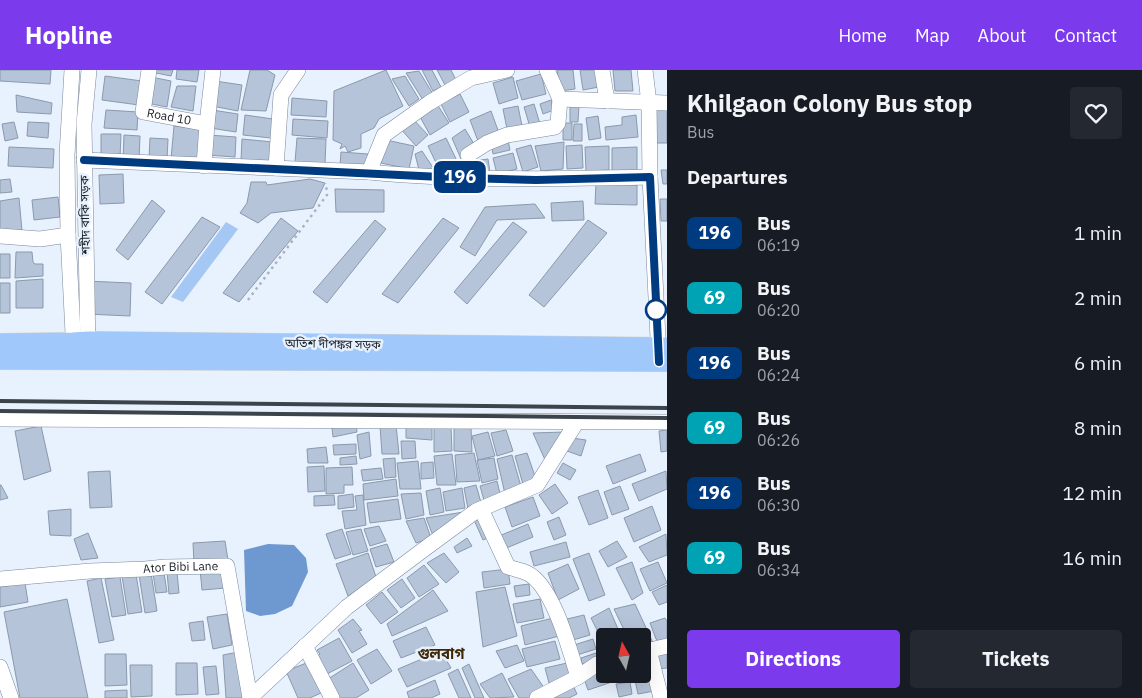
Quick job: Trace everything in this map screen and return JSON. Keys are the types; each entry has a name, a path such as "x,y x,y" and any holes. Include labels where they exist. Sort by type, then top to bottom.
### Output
{"main road":[{"name":"অতিশ দীপঙ্কর সড়ক","path":"0,343 81,350 663,355"},
{"name":"অতিশ দীপঙ্কর সড়ক","path":"0,360 81,350"}],"street":[{"path":"72,70 66,156 68,235 81,350"},
{"name":"শহীদ বাকি সড়ক","path":"81,350 84,124 89,70"},
{"name":"Road 10","path":"149,70 143,112 207,124"},
{"path":"204,166 213,70"},
{"path":"276,168 281,96 298,70"},
{"path":"369,172 384,135 429,103 471,78 507,70"},
{"path":"468,155 486,143 507,135 558,124 560,99 547,70"},
{"path":"602,70 607,101"},
{"path":"645,70 649,103 650,177 661,265 663,355"},
{"path":"560,99 667,103"},
{"path":"84,160 369,172 410,176 536,180 650,177"},
{"path":"0,236 40,239 68,235"},
{"path":"0,419 667,422"},
{"path":"250,698 346,607 468,517 481,509 537,485 576,423"},
{"path":"481,509 508,567 528,573 543,589 560,620 578,677"},
{"name":"Ator Bibi Lane","path":"0,579 90,571 227,566 250,698"},
{"path":"305,646 332,698"},
{"path":"651,650 667,646"},
{"path":"537,698 578,677 596,665"},
{"path":"0,667 12,698"},
{"path":"651,667 661,698"}],"path":[{"path":"248,300 327,195 325,170"}],"shaded area":[{"path":"226,222 238,229 183,302 171,297"},
{"path":"268,544 294,545 306,558 308,572 292,606 275,614 260,616 246,611 244,550"}],"building":[{"path":"0,70 51,70 50,84 0,81"},
{"path":"152,70 173,70 171,76 151,72"},
{"path":"177,70 199,70 197,82 176,79"},
{"path":"250,70 267,70 275,75 266,111 241,110"},
{"path":"386,70 403,106 379,119 374,128 361,134 361,148 348,152 345,146 340,149 342,144 333,140 334,91"},
{"path":"422,70 432,70 441,87 433,91"},
{"path":"437,70 451,70 456,80 445,85"},
{"path":"557,70 573,70 575,89 560,91"},
{"path":"580,70 596,70 599,87 583,90"},
{"path":"613,70 631,70 633,91 615,91"},
{"path":"419,71 433,94 423,100 406,73"},
{"path":"541,74 546,94 522,100 516,81"},
{"path":"105,76 142,81 139,105 102,100"},
{"path":"405,76 419,99 409,106 392,79"},
{"path":"151,77 171,81 167,107 147,103"},
{"path":"513,77 518,98 499,104 493,83"},
{"path":"215,81 242,85 238,111 212,106"},
{"path":"177,86 196,86 193,111 171,107"},
{"path":"460,94 469,112 450,122 441,104"},
{"path":"16,95 52,103 51,114 17,112"},
{"path":"292,98 327,101 326,117 291,115"},
{"path":"551,100 554,110 543,114 540,104"},
{"path":"437,104 449,123 430,135 419,115"},
{"path":"534,104 540,124 530,127 524,107"},
{"path":"570,105 579,105 578,122 570,122"},
{"path":"518,106 522,126 507,129 503,109"},
{"path":"656,109 667,109 667,143 656,143"},
{"path":"106,110 138,112 137,130 104,128"},
{"path":"212,110 238,114 236,132 210,128"},
{"path":"491,111 499,133 478,141 470,120"},
{"path":"245,115 273,119 271,138 243,135"},
{"path":"636,115 638,137 606,140 605,127 622,125 622,117"},
{"path":"598,116 601,138 589,140 586,118"},
{"path":"411,117 428,135 416,146 399,127"},
{"path":"293,119 328,121 327,138 292,135"},
{"path":"14,122 18,138 5,141 2,124"},
{"path":"28,122 49,123 48,138 27,136"},
{"path":"563,123 572,123 572,140 563,140"},
{"path":"574,124 582,124 582,141 573,141"},
{"path":"174,126 200,129 197,162 171,159"},
{"path":"465,129 474,144 461,159 452,138"},
{"path":"101,134 121,134 120,158 101,158"},
{"path":"124,135 140,136 139,161 123,160"},
{"path":"209,135 236,137 235,157 207,155"},
{"path":"150,138 168,139 167,159 149,159"},
{"path":"297,138 326,139 325,164 295,162"},
{"path":"446,138 458,163 440,171 428,146"},
{"path":"242,139 273,142 272,163 241,160"},
{"path":"386,140 414,146 409,169 381,163"},
{"path":"508,140 510,150 493,154 491,143"},
{"path":"564,142 563,169 541,171 535,146"},
{"path":"531,145 538,167 523,172 516,149"},
{"path":"582,145 583,168 567,169 566,146"},
{"path":"609,146 609,170 586,171 585,147"},
{"path":"9,147 54,149 53,168 8,166"},
{"path":"637,147 637,171 612,171 612,148"},
{"path":"422,151 434,169 420,174 415,154"},
{"path":"341,152 368,154 367,166 340,165"},
{"path":"513,153 517,169 497,174 493,158"},
{"path":"488,159 490,172 475,175 473,161"},
{"path":"661,170 667,170 667,184 663,184"},
{"path":"123,174 124,203 100,204 99,175"},
{"path":"10,179 12,192 0,193 0,180"},
{"path":"310,179 325,183 313,208 271,213 258,223 240,213 247,203 251,182 266,182 267,185"},
{"path":"596,183 637,185 637,205 595,204"},
{"path":"335,189 384,190 384,212 336,212"},
{"path":"58,197 60,217 34,220 32,200"},
{"path":"19,198 22,231 4,232 0,228 0,201"},
{"path":"660,199 667,199 667,221 661,221"},
{"path":"152,200 165,211 128,260 116,250"},
{"path":"583,201 584,220 552,221 551,203"},
{"path":"535,204 545,218 497,220 475,256 460,247 485,207"},
{"path":"202,217 220,227 162,304 145,292"},
{"path":"281,218 298,231 239,302 223,293"},
{"path":"443,218 459,228 398,303 382,294"},
{"path":"375,220 386,229 327,303 313,292"},
{"path":"588,220 607,233 544,307 529,295"},
{"path":"513,222 527,232 467,304 454,292"},
{"path":"16,252 32,252 33,262 35,264 43,264 43,276 15,278"},
{"path":"0,254 10,254 10,278 0,278"},
{"path":"43,279 43,308 16,308 16,281"},
{"path":"86,281 131,283 130,316 86,314"},
{"path":"0,283 10,283 10,313 0,313"},
{"path":"356,424 357,432 333,437 332,428"},
{"path":"396,425 399,454 382,454 380,426"},
{"path":"41,426 51,471 24,480 15,431"},
{"path":"406,427 432,427 432,440 406,438"},
{"path":"434,427 451,427 452,451 434,452"},
{"path":"454,428 471,428 472,452 454,451"},
{"path":"506,430 513,451 497,456 491,433"},
{"path":"667,430 667,451 661,452 659,431"},
{"path":"369,432 371,456 360,459 357,435"},
{"path":"488,432 495,456 478,460 472,436"},
{"path":"565,432 546,462 533,433"},
{"path":"572,438 586,440 581,456 567,451"},
{"path":"401,441 415,441 416,458 402,459"},
{"path":"356,444 356,454 334,455 333,445"},
{"path":"326,447 328,463 308,463 307,449"},
{"path":"474,453 480,481 457,482 455,455"},
{"path":"527,453 537,482 524,488 515,456"},
{"path":"452,454 456,485 437,485 434,456"},
{"path":"640,454 646,471 613,484 606,466"},
{"path":"512,455 522,490 505,494 497,459"},
{"path":"356,456 357,464 340,465 340,458"},
{"path":"395,458 396,477 385,478 383,459"},
{"path":"494,458 498,479 482,483 477,460"},
{"path":"418,461 421,489 400,489 397,463"},
{"path":"433,462 434,478 421,479 421,463"},
{"path":"563,463 576,470 570,480 557,473"},
{"path":"324,466 325,491 308,492 307,467"},
{"path":"352,467 353,485 344,485 344,493 326,494 326,468"},
{"path":"381,468 383,479 363,481 361,470"},
{"path":"110,471 112,507 90,508 88,472"},
{"path":"666,471 667,489 639,501 632,484"},
{"path":"396,479 398,496 364,500 363,484"},
{"path":"497,481 501,498 485,504 480,486"},
{"path":"555,484 568,503 552,514 539,495"},
{"path":"1,485 8,498 0,500"},
{"path":"476,485 482,506 468,509 464,488"},
{"path":"620,486 629,509 612,515 604,492"},
{"path":"440,488 444,512 430,515 426,491"},
{"path":"462,488 465,508 446,511 443,492"},
{"path":"598,490 608,518 589,525 578,497"},
{"path":"421,493 424,515 406,519 401,494"},
{"path":"353,494 354,507 338,509 338,496"},
{"path":"334,495 335,505 314,506 314,496"},
{"path":"363,495 366,525 345,529 342,511 357,510 355,496"},
{"path":"533,497 540,516 512,527 505,507"},
{"path":"398,499 401,519 370,523 367,503"},
{"path":"652,506 661,530 634,542 624,518"},
{"path":"71,509 71,536 50,535 48,511"},
{"path":"470,511 434,538 426,518"},
{"path":"490,513 499,533 483,540 474,520"},
{"path":"559,517 566,535 554,540 547,522"},
{"path":"424,518 431,538 416,543 406,521"},
{"path":"528,524 533,537 504,549 499,536"},
{"path":"379,526 386,541 370,546 364,529"},
{"path":"342,529 351,554 335,559 326,534"},
{"path":"361,529 368,551 353,555 346,532"},
{"path":"88,533 98,558 81,560 74,539"},
{"path":"666,534 667,555 649,562 639,547"},
{"path":"467,538 472,546 457,553 454,547"},
{"path":"225,541 228,560 194,563 193,543"},
{"path":"617,541 627,557 608,567 599,551"},
{"path":"566,542 570,557 534,566 530,552"},
{"path":"387,544 394,562 376,567 370,549"},
{"path":"368,553 377,580 348,596 336,564"},
{"path":"444,553 459,572 446,583 427,563"},
{"path":"589,553 605,595 589,601 573,559"},
{"path":"632,562 643,593 632,600 616,568"},
{"path":"658,562 667,583 650,591 640,569"},
{"path":"568,564 579,589 558,600 548,573"},
{"path":"424,565 439,584 419,597 407,578"},
{"path":"224,567 226,588 202,590 200,569"},
{"path":"508,569 510,584 484,588 482,572"},
{"path":"167,572 177,572 179,593 169,594"},
{"path":"151,573 157,611 145,613 139,575"},
{"path":"153,573 164,573 167,592 156,593"},
{"path":"136,574 142,612 128,614 122,576"},
{"path":"120,577 126,615 112,617 105,579"},
{"path":"101,578 114,640 99,643 87,581"},
{"path":"402,579 415,598 401,608 387,590"},
{"path":"25,583 28,602 0,607 0,587"},
{"path":"529,584 530,595 516,597 514,586"},
{"path":"667,585 667,602 659,605 652,592"},
{"path":"505,587 517,636 483,647 476,592"},
{"path":"433,590 448,611 392,636 387,624"},
{"path":"382,592 398,612 381,624 366,605"},
{"path":"67,599 88,698 20,698 4,612"},
{"path":"540,599 544,618 517,623 513,604"},
{"path":"635,604 646,628 623,628 614,609"},
{"path":"609,608 618,628 596,628 591,618"},
{"path":"227,614 232,645 213,649 207,617"},
{"path":"584,615 590,635 573,640 567,619"},
{"path":"557,617 563,635 525,645 521,626"},
{"path":"665,618 667,621 667,640 662,643 656,639 650,623"},
{"path":"353,619 362,630 359,631 367,644 352,653 338,630"},
{"path":"203,621 205,640 192,641 189,623"},
{"path":"426,627 435,645 401,658 393,641"},
{"path":"339,638 352,661 325,675 317,657 320,654 317,650"},
{"path":"593,639 596,649 577,655 574,645"},
{"path":"555,641 560,659 527,667 522,649"},
{"path":"517,645 524,661 505,668 496,651"},
{"path":"377,649 392,671 371,684 357,660"},
{"path":"441,651 451,668 407,687 398,669"},
{"path":"238,652 244,698 226,698 223,655"},
{"path":"596,653 596,660 582,664 581,658"},
{"path":"667,653 667,668 658,669 655,655"},
{"path":"105,654 126,654 127,685 105,686"},
{"path":"309,662 323,692 310,698 298,698 286,671"},
{"path":"176,663 197,663 198,694 176,695"},
{"path":"353,663 369,690 356,698 337,698 328,679"},
{"path":"567,663 570,678 549,683 545,668"},
{"path":"469,664 484,698 475,698 462,668"},
{"path":"130,665 152,665 152,696 131,697"},
{"path":"216,666 219,694 206,695 203,667"},
{"path":"458,669 471,698 459,698 448,674"},
{"path":"531,669 545,689 530,698 519,698 508,679"},
{"path":"596,671 596,683 609,683 588,690 583,676"},
{"path":"502,673 514,697 490,698 480,684"},
{"path":"651,677 654,691 638,694 636,683 651,683"},
{"path":"435,680 440,694 431,698 409,698 407,692"},
{"path":"572,683 577,694 569,698 549,698"},
{"path":"630,683 632,694 619,697 616,684"},
{"path":"127,690 127,698 105,698 105,691"}],"railway":[{"path":"0,401 667,408"},
{"path":"0,411 667,418"}],"bus line":[{"name":"196","path":"84,160 369,172 462,178 536,180 650,177 659,362"}],"district":[{"name":"গুলবাগ","path":"441,654"}]}
